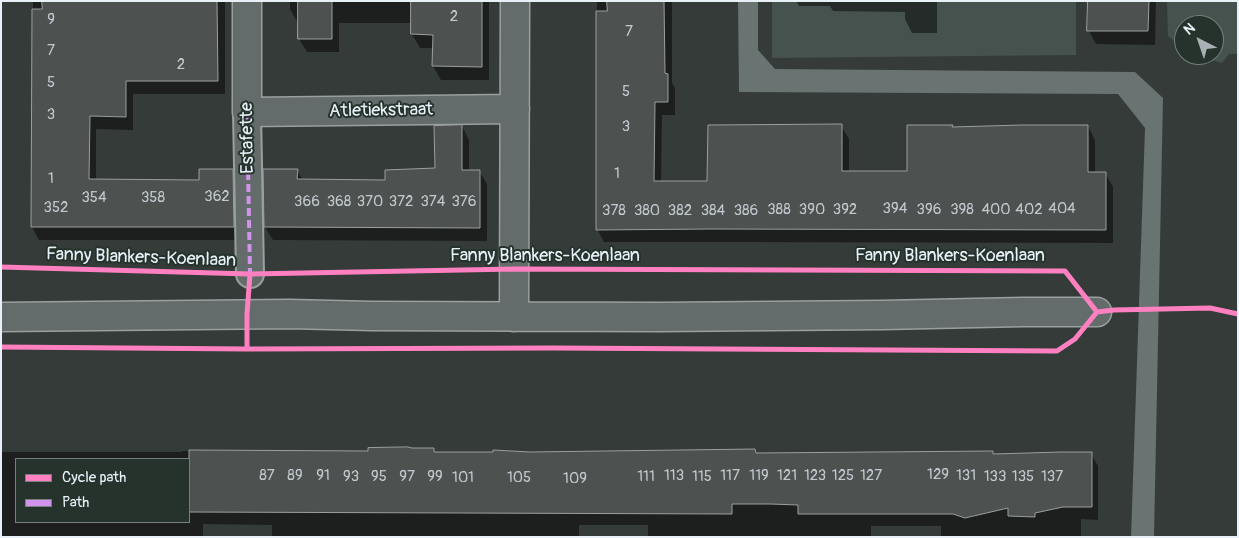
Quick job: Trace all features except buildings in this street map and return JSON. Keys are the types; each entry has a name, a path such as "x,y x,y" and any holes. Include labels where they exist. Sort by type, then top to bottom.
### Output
{"street":[{"name":"Estafette","path":"247,1 250,274"},
{"path":"514,317 516,1"},
{"name":"Atletiekstraat","path":"247,112 515,109"},
{"path":"1,316 289,314 514,317 882,316 1014,312 1097,312"}],"shaded area":[{"path":"738,1 758,1 758,50 775,69 1135,72 1163,98 1154,537 1131,537 1145,128 1118,94 739,92"},
{"path":"772,1 1076,1 1076,55 772,58"},
{"path":"1167,1 1238,1 1238,54 1229,54 1224,60 1224,15 1174,15 1174,41 1168,36"}],"marked path":[{"path":"247,112 250,274"}],"cycle path":[{"name":"Fanny Blankers-Koenlaan","path":"1,267 250,274 515,269 1065,271 1097,312"},
{"path":"247,349 250,274"},
{"path":"1097,312 1210,308 1238,314"},
{"path":"1,347 1057,351 1075,339 1097,312"}]}
